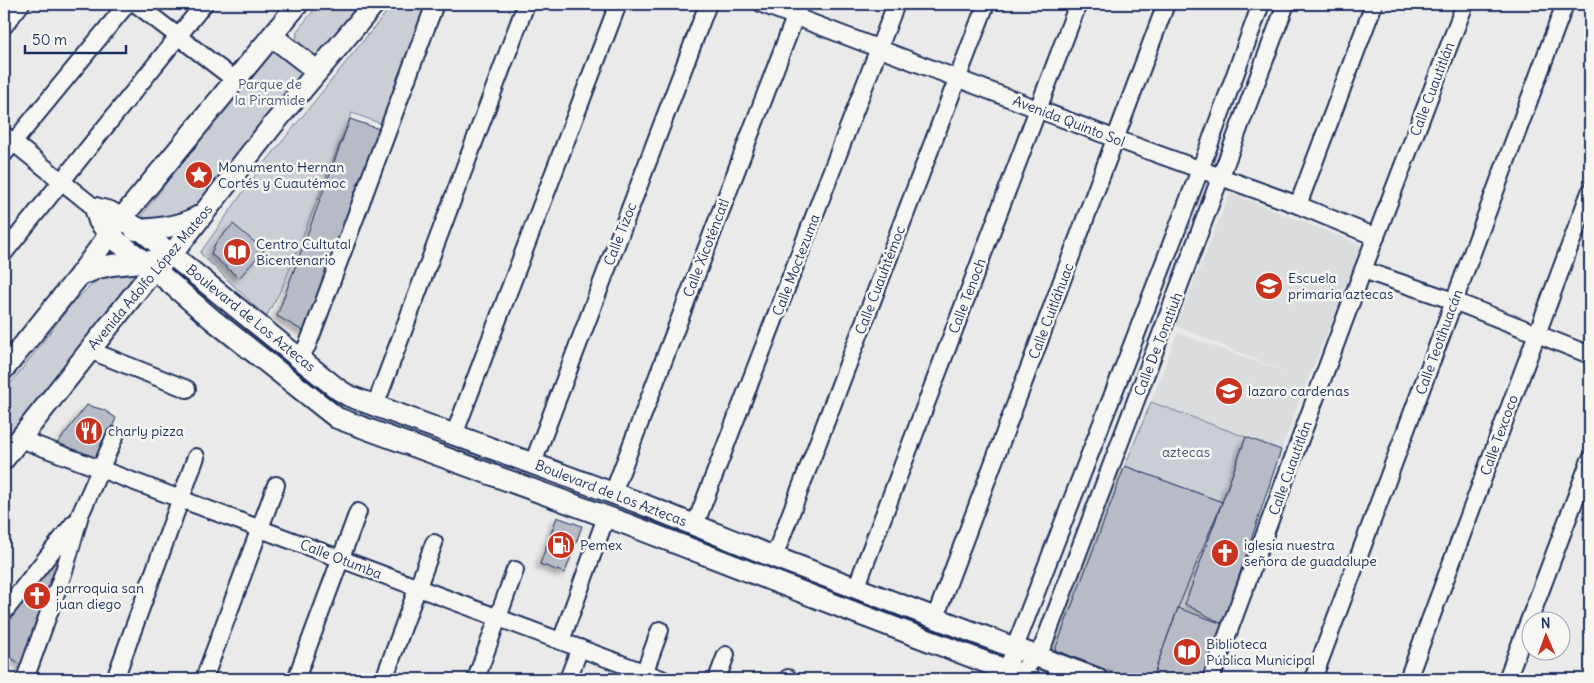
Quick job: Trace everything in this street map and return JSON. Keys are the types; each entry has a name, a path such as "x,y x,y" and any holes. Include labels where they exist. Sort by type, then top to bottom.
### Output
{"main road":[{"path":"4,369 79,276 122,218 298,4"},
{"name":"Avenida Adolfo López Mateos","path":"4,460 89,350 150,265 172,254 317,71 374,4"},
{"path":"272,36 317,71"},
{"name":"Boulevard de Los Aztecas","path":"95,208 110,212 141,230 339,390 349,396 637,502 774,557 1098,679"},
{"name":"Boulevard de Los Aztecas","path":"95,208 99,222 109,235 150,265 212,319 337,418 629,524 1012,677"},
{"path":"109,235 130,230 171,227 196,219 203,214"},
{"path":"79,276 112,264 150,265"},
{"path":"629,524 637,502"}],"street":[{"path":"4,26 21,4"},
{"path":"95,208 62,180 7,144 127,4"},
{"path":"136,4 236,80"},
{"path":"4,253 204,4"},
{"path":"299,358 313,330 435,4"},
{"path":"375,406 526,4"},
{"path":"454,435 618,4"},
{"name":"Calle Tizoc","path":"533,463 708,4"},
{"name":"Avenida Quinto Sol","path":"762,4 797,10 879,49 1116,139 1298,205 1376,236"},
{"name":"Calle Moctezuma","path":"695,525 896,4"},
{"name":"Calle Cuauhtémoc","path":"774,557 986,4"},
{"name":"Calle Tenoch","path":"856,588 1078,4"},
{"name":"Calle Cuitláhuac","path":"934,618 1166,4"},
{"name":"Calle De Tonatiuh","path":"1012,677 1014,648 1200,170 1261,4"},
{"name":"Calle De Tonatiuh","path":"1012,677 1030,664 1044,643 1286,4"},
{"path":"1298,205 1374,4"},
{"name":"Calle Cuautitlán","path":"1211,679 1363,270 1465,4"},
{"name":"Calle Teotihuacán","path":"1312,679 1565,4"},
{"name":"Calle Xicoténcatl","path":"613,493 797,10"},
{"name":"Calle Texcoco","path":"1408,679 1590,192"},
{"path":"1363,270 1454,301 1590,355"},
{"path":"89,350 186,389"},
{"path":"25,679 65,568 80,515 115,436"},
{"name":"Calle Otumba","path":"20,439 580,648 643,676 662,679"},
{"path":"115,679 196,457"},
{"path":"1507,679 1590,460"},
{"path":"204,679 276,485"},
{"path":"296,679 358,512"},
{"path":"4,612 80,515"},
{"path":"561,641 606,517"},
{"path":"384,679 434,543"},
{"path":"476,679 515,570"},
{"path":"643,676 660,630"},
{"path":"568,679 580,648"},
{"path":"717,679 726,655"}],"shaded area":[{"name":"Escuela primaria aztecas","path":"1230,193 1364,246 1307,381 1281,450 1151,402 1177,333 1291,374 1176,326"}],"green space":[{"path":"319,4 366,4 316,58 305,52 296,43 297,31"},
{"path":"393,4 436,4 385,125 352,113 283,286 266,317 200,253 256,174"},
{"name":"Parque de la Piramide","path":"276,51 304,75 199,218 155,226 142,215 263,56"},
{"path":"130,268 133,275 127,289 4,445 4,392 75,300 102,276"},
{"name":"aztecas","path":"1151,402 1246,437 1222,502 1125,466"}],"building":[{"path":"350,119 385,131 305,332 277,316"},
{"name":"Centro Cultutal Bicentenario","path":"233,224 264,250 239,278 211,254 215,244"},
{"name":"charly pizza","path":"87,405 104,410 116,418 98,461 57,444"},
{"name":"iglesia nuestra señora de guadalupe","path":"1246,437 1281,450 1223,624 1185,604"},
{"path":"1125,466 1222,502 1178,608 1152,679 1131,679 1055,650"},
{"name":"Pemex","path":"557,517 582,526 565,573 540,564"},
{"name":"parroquia san juan diego","path":"51,560 60,566 25,667 4,653 4,626"},
{"name":"Biblioteca Pública Municipal","path":"1178,608 1223,624 1203,679 1152,679"}],"place":[{"name":"Monumento Hernan Cortés y Cuautémoc","path":"199,175"},
{"name":"Centro Cultutal Bicentenario","path":"237,252"},
{"name":"Escuela primaria aztecas","path":"1269,286"},
{"name":"lazaro cardenas","path":"1229,391"},
{"name":"charly pizza","path":"89,431"},
{"name":"Pemex","path":"561,545"},
{"name":"iglesia nuestra señora de guadalupe","path":"1225,553"},
{"name":"parroquia san juan diego","path":"37,596"},
{"name":"Biblioteca Pública Municipal","path":"1187,652"}]}
